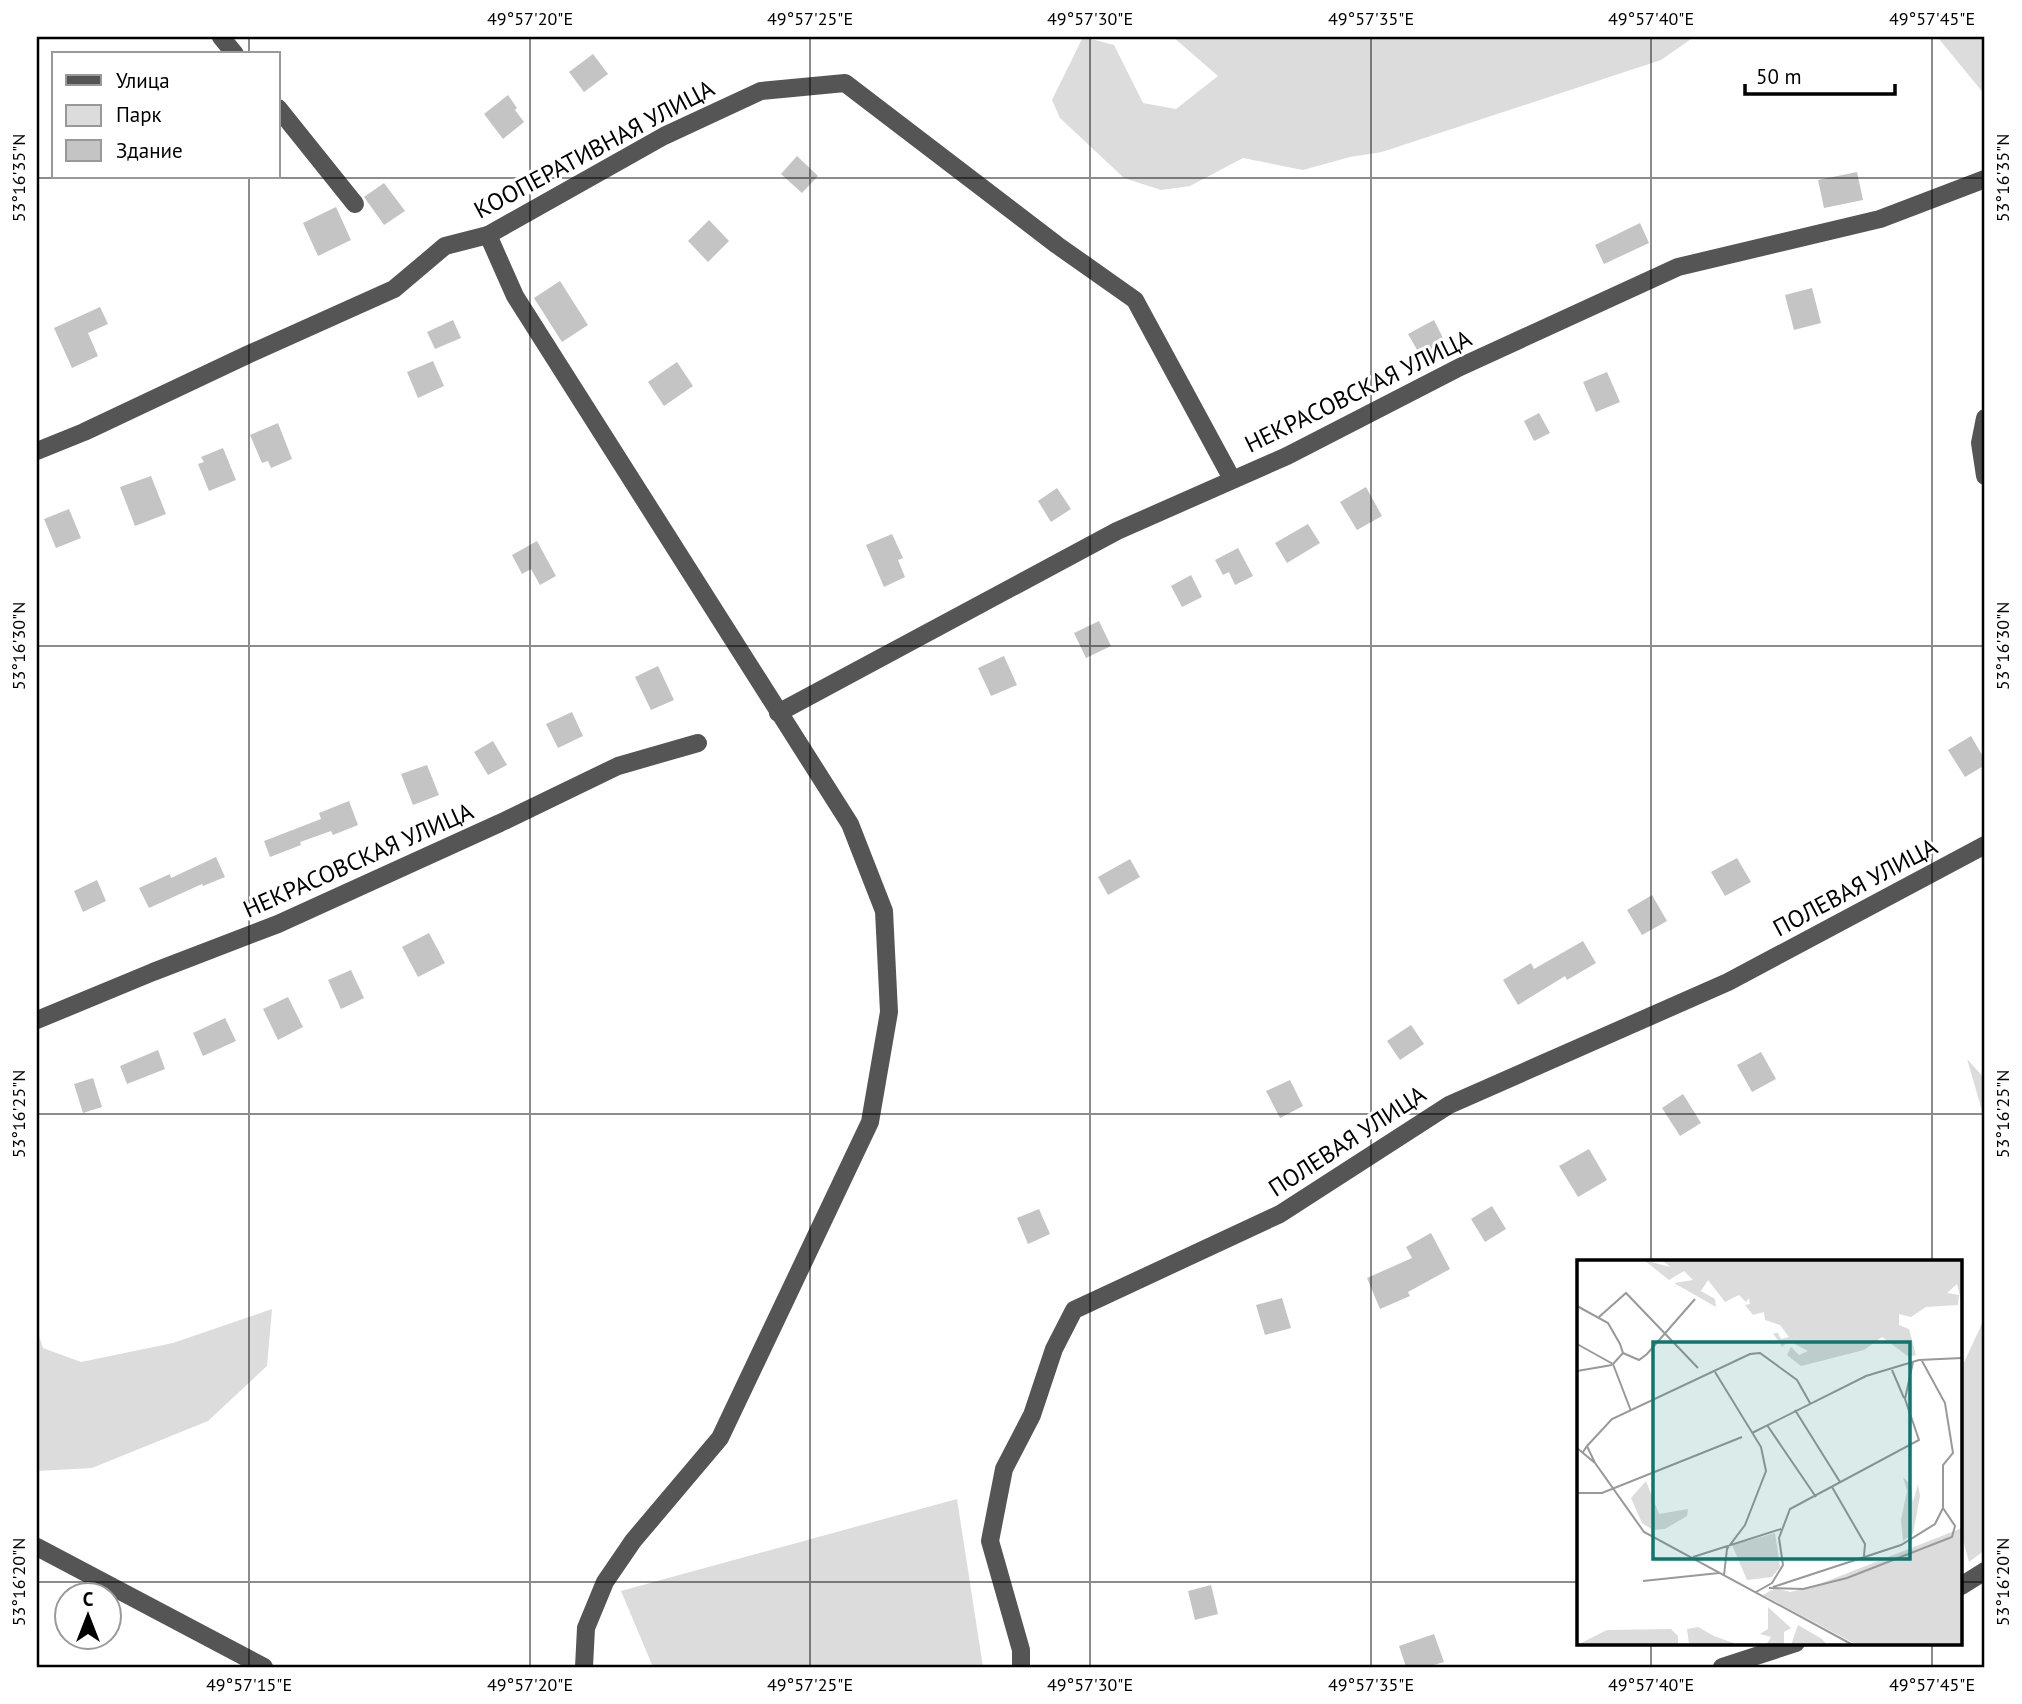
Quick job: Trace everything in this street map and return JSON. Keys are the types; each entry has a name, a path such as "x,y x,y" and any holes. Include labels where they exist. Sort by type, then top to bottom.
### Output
{"street":[{"path":"221,37 233,52"},
{"name":"КООПЕРАТИВНАЯ УЛИЦА","path":"37,451 84,432 394,289 445,246 488,235 664,136 761,91 845,83 1057,245 1135,300 1232,479"},
{"path":"280,110 355,204"},
{"name":"НЕКРАСОВСКАЯ УЛИЦА","path":"778,713 1117,531 1287,456 1460,367 1678,267 1880,219 1985,179"},
{"path":"488,235 515,296 850,824 884,911 889,1012 870,1122 720,1438 634,1541 605,1582 586,1628 584,1667"},
{"path":"1985,418 1980,443 1985,476"},
{"name":"НЕКРАСОВСКАЯ УЛИЦА","path":"37,1020 278,924 618,766 698,743"},
{"name":"ПОЛЕВАЯ УЛИЦА","path":"1021,1667 1021,1650 990,1541 1004,1469 1032,1415 1054,1349 1074,1310 1280,1214 1449,1105 1728,982 1985,845"},
{"path":"37,1547 264,1667"},
{"path":"1962,1585 1985,1571"},
{"path":"1722,1667 1793,1644"}],"green space":[{"path":"1083,37 1114,45 1143,103 1176,109 1218,76 1173,37 1694,37 1661,60 1382,152 1350,157 1303,170 1243,158 1190,186 1161,190 1124,178 1060,118 1052,100"},
{"path":"1936,37 1985,37 1985,95 1939,39"},
{"path":"1967,1059 1985,1079 1985,1121"},
{"path":"272,1309 267,1366 208,1421 92,1468 37,1471 37,1330 43,1348 81,1362 173,1343"},
{"path":"1985,1317 1985,1550 1969,1562 1962,1537 1962,1367"},
{"path":"957,1499 983,1667 653,1667 621,1591"}],"building":[{"path":"593,54 608,74 584,92 569,72"},
{"path":"508,95 524,122 503,139 484,114"},
{"path":"797,156 818,176 802,193 781,174"},
{"path":"1857,172 1863,200 1824,208 1818,180"},
{"path":"384,183 405,211 384,225 364,197"},
{"path":"336,207 351,240 318,256 303,223"},
{"path":"709,220 729,241 708,262 688,241"},
{"path":"1640,223 1649,243 1604,264 1595,245"},
{"path":"560,281 588,325 562,342 534,298"},
{"path":"1812,288 1821,323 1794,330 1785,295"},
{"path":"100,307 108,324 88,333 98,356 72,368 54,328"},
{"path":"453,320 461,338 435,349 427,332"},
{"path":"1434,320 1445,342 1420,355 1408,334"},
{"path":"433,361 444,386 418,398 407,372"},
{"path":"677,362 693,386 664,406 648,382"},
{"path":"1607,372 1620,402 1596,412 1583,382"},
{"path":"1539,413 1550,433 1534,441 1524,421"},
{"path":"278,423 292,459 271,468 268,461 262,463 250,435"},
{"path":"223,448 236,480 209,491 198,464 204,462 201,457"},
{"path":"151,476 166,514 135,526 120,487"},
{"path":"1366,487 1382,516 1357,530 1340,502"},
{"path":"1057,488 1071,509 1051,522 1038,501"},
{"path":"69,509 81,538 56,548 44,519"},
{"path":"1308,524 1320,543 1287,563 1275,543"},
{"path":"892,534 903,558 898,560 905,577 884,587 866,545"},
{"path":"537,541 556,576 540,585 531,569 522,574 512,555"},
{"path":"1238,548 1253,576 1235,585 1229,572 1223,575 1215,560"},
{"path":"1191,575 1202,597 1182,607 1171,586"},
{"path":"1099,621 1111,646 1086,658 1074,633"},
{"path":"1004,656 1017,685 991,696 978,668"},
{"path":"658,666 674,700 651,710 635,677"},
{"path":"572,712 583,736 558,748 546,724"},
{"path":"1971,736 1985,760 1985,765 1965,777 1948,750"},
{"path":"493,741 507,765 488,775 474,752"},
{"path":"427,765 439,795 413,805 401,774"},
{"path":"349,801 358,825 333,835 331,831 300,842 301,845 270,857 264,841 321,819 319,813"},
{"path":"216,857 225,877 203,886 202,884 149,908 139,888 170,874 171,878"},
{"path":"1737,858 1751,882 1725,896 1711,872"},
{"path":"1130,859 1140,877 1108,895 1098,877"},
{"path":"97,880 106,901 83,912 74,891"},
{"path":"1652,895 1667,921 1642,935 1627,910"},
{"path":"429,933 445,963 418,977 402,947"},
{"path":"1583,941 1596,963 1567,980 1565,976 1518,1005 1503,980 1531,963 1534,969"},
{"path":"351,970 364,998 341,1009 328,980"},
{"path":"288,997 303,1027 278,1040 263,1009"},
{"path":"225,1018 236,1041 203,1056 193,1033"},
{"path":"1411,1025 1424,1044 1400,1060 1387,1041"},
{"path":"158,1050 165,1069 127,1084 120,1066"},
{"path":"1761,1052 1776,1079 1752,1092 1737,1065"},
{"path":"93,1078 102,1107 83,1113 74,1084"},
{"path":"1290,1080 1303,1106 1280,1118 1266,1091"},
{"path":"1683,1094 1701,1123 1680,1136 1662,1108"},
{"path":"1589,1149 1607,1180 1578,1197 1559,1166"},
{"path":"1492,1206 1506,1229 1485,1242 1471,1219"},
{"path":"1039,1209 1050,1234 1028,1244 1017,1218"},
{"path":"1431,1233 1450,1269 1408,1292 1410,1296 1380,1309 1367,1278 1412,1258 1406,1247"},
{"path":"1282,1298 1291,1328 1265,1335 1256,1305"},
{"path":"1211,1585 1218,1614 1195,1620 1188,1591"},
{"path":"1434,1634 1444,1662 1427,1667 1406,1667 1399,1646"}]}
